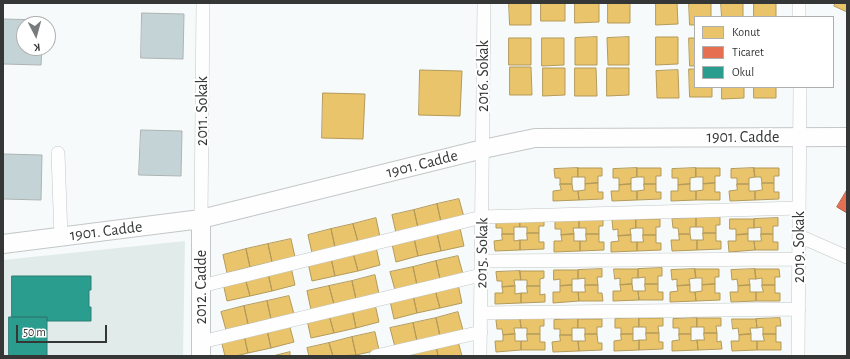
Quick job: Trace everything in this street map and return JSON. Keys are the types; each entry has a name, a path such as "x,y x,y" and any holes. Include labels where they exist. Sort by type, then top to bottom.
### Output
{"street":[{"name":"2011. Sokak","path":"201,219 203,3"},
{"name":"2016. Sokak","path":"483,149 484,3"},
{"path":"799,3 799,16"},
{"name":"2019. Sokak","path":"798,356 800,88"},
{"name":"1901. Cadde","path":"3,244 201,219 519,141 552,137 847,137"},
{"name":"2015. Sokak","path":"480,356 483,149"},
{"path":"58,153 61,237"},
{"path":"201,286 482,217 799,208"},
{"name":"2012. Cadde","path":"201,219 201,349"},
{"path":"799,236 847,256"},
{"path":"482,261 799,259"},
{"path":"201,349 481,275"},
{"path":"481,313 799,309"},
{"path":"376,356 481,332"}],"shaded area":[{"path":"185,241 183,356 3,356 3,260"}],"building: Konut":[{"path":"509,3 531,3 531,25 510,25"},
{"path":"541,3 565,3 565,21 541,21"},
{"path":"575,3 599,3 599,22 575,23"},
{"path":"608,3 630,3 630,23 608,23"},
{"path":"656,3 677,3 678,24 656,25"},
{"path":"689,3 711,3 711,16 694,16 694,25 690,25"},
{"path":"721,3 743,3 743,16 722,16"},
{"path":"754,3 776,3 776,16 754,16"},
{"path":"836,3 847,3 847,12 834,6"},
{"path":"597,37 597,65 575,65 575,38"},
{"path":"629,37 629,65 608,65 607,38"},
{"path":"656,37 678,37 678,64 656,65"},
{"path":"509,38 531,38 531,65 509,65"},
{"path":"542,38 564,38 564,65 542,66"},
{"path":"689,38 694,38 694,66 690,66"},
{"path":"510,67 531,67 532,95 510,95"},
{"path":"543,68 565,68 565,95 543,96"},
{"path":"575,68 596,68 597,96 575,96"},
{"path":"607,68 629,68 629,95 607,96"},
{"path":"689,69 694,69 694,88 712,88 712,97 690,97"},
{"path":"420,70 462,71 460,116 419,115"},
{"path":"678,70 679,98 657,98 656,71"},
{"path":"722,88 744,88 744,98 722,99"},
{"path":"754,88 776,88 776,98 754,98"},
{"path":"323,93 365,94 363,139 322,138"},
{"path":"578,168 602,168 602,176 598,176 598,183 585,184 585,177 578,177"},
{"path":"578,168 578,177 572,177 572,184 560,184 560,178 555,178 554,169"},
{"path":"637,168 661,168 661,176 656,176 656,184 644,184 644,177 637,177"},
{"path":"637,168 637,177 631,178 631,184 619,185 619,178 613,178 613,169"},
{"path":"696,168 720,168 720,176 715,176 715,183 703,184 703,177 696,177"},
{"path":"696,168 696,177 690,178 690,184 678,185 678,178 672,178 672,169"},
{"path":"754,168 779,168 779,176 774,176 774,183 762,183 761,177 755,177"},
{"path":"754,168 755,177 749,178 749,184 737,184 737,178 731,178 731,169"},
{"path":"598,183 598,192 603,192 603,199 579,200 578,191 585,190 585,184"},
{"path":"715,183 715,192 720,192 720,200 696,200 696,191 703,190 703,184"},
{"path":"762,183 774,183 774,192 779,192 779,199 755,200 755,191 762,190"},
{"path":"560,184 572,184 573,191 578,191 579,200 553,201 553,191 561,190"},
{"path":"631,184 631,191 637,191 637,200 612,201 611,191 619,191 619,185"},
{"path":"644,184 656,184 656,192 661,192 661,199 637,200 637,191 644,190"},
{"path":"690,184 690,191 696,191 696,200 671,201 671,191 678,191 678,185"},
{"path":"737,184 749,184 749,191 755,191 755,200 730,201 729,191 737,190"},
{"path":"459,199 464,217 441,222 437,204"},
{"path":"437,204 441,222 418,228 414,210"},
{"path":"414,210 418,228 396,233 392,215"},
{"path":"720,217 720,225 716,225 716,233 703,233 703,227 696,227 696,218"},
{"path":"376,218 380,237 358,242 353,224"},
{"path":"520,218 544,218 544,226 539,226 539,233 527,233 527,227 520,227"},
{"path":"520,218 520,227 514,227 514,234 502,234 502,228 496,228 496,219"},
{"path":"603,218 603,226 599,226 599,234 586,234 586,228 579,228 579,219"},
{"path":"696,218 696,227 690,227 690,234 679,234 678,228 673,228 672,219"},
{"path":"778,218 778,226 773,226 773,234 761,234 761,227 754,228 754,219"},
{"path":"579,219 579,228 573,228 574,234 561,235 561,229 555,229 555,220"},
{"path":"636,219 660,219 660,227 656,227 656,235 643,235 643,228 636,228"},
{"path":"636,219 636,228 630,229 631,235 618,236 618,229 613,230 612,220"},
{"path":"730,219 754,219 754,228 748,228 748,234 736,235 736,229 730,229"},
{"path":"353,224 358,242 335,247 331,229"},
{"path":"460,228 464,246 441,251 437,233"},
{"path":"331,229 335,247 312,253 308,235"},
{"path":"437,233 441,251 418,256 414,238"},
{"path":"527,233 539,233 539,242 544,242 544,249 520,250 520,240 527,240"},
{"path":"703,233 716,233 716,241 721,241 721,249 697,250 697,240 703,240"},
{"path":"502,234 514,234 514,241 520,240 520,250 495,251 494,241 502,240"},
{"path":"574,234 574,241 580,241 580,251 554,252 554,241 562,241 561,235"},
{"path":"586,234 599,234 599,242 604,242 604,250 580,251 580,241 586,241"},
{"path":"679,234 690,234 691,240 697,240 697,250 672,251 671,240 679,240"},
{"path":"748,234 748,241 754,241 755,250 729,252 728,241 736,241 736,235"},
{"path":"761,234 773,234 773,242 778,242 778,250 755,250 754,241 761,241"},
{"path":"631,235 631,242 637,242 637,251 611,252 611,242 619,241 618,236"},
{"path":"643,235 656,235 656,243 661,243 661,250 637,251 637,242 643,242"},
{"path":"414,238 418,256 396,262 392,244"},
{"path":"291,239 295,257 272,262 268,244"},
{"path":"268,244 272,262 250,267 246,249"},
{"path":"376,247 380,265 358,271 353,253"},
{"path":"246,249 250,267 227,273 223,255"},
{"path":"353,253 358,271 335,276 331,258"},
{"path":"458,256 463,274 440,279 436,261"},
{"path":"331,258 335,276 312,281 308,263"},
{"path":"436,261 440,279 417,285 413,267"},
{"path":"291,267 295,285 272,291 268,273"},
{"path":"413,267 417,285 395,290 390,272"},
{"path":"662,268 662,276 658,276 658,284 645,284 645,277 638,278 638,269"},
{"path":"602,269 602,277 597,277 598,285 585,285 585,278 578,279 578,270"},
{"path":"614,269 638,269 638,278 632,278 632,284 620,285 620,278 615,279"},
{"path":"695,269 719,269 719,277 715,277 715,284 702,285 702,278 696,278"},
{"path":"695,269 696,278 689,279 690,285 677,286 677,279 672,280 671,270"},
{"path":"755,269 779,269 780,277 775,277 775,285 762,285 762,278 756,279"},
{"path":"755,269 756,279 749,279 750,285 738,286 737,279 732,280 731,270"},
{"path":"554,270 578,270 578,279 572,279 572,285 560,286 560,279 554,280"},
{"path":"520,271 544,271 544,278 540,279 540,286 527,286 527,280 521,280"},
{"path":"520,271 521,280 514,280 515,286 502,287 502,281 497,281 496,272"},
{"path":"268,273 272,291 250,296 245,278"},
{"path":"375,275 379,294 356,299 352,281"},
{"path":"245,278 250,296 227,301 223,283"},
{"path":"352,281 356,299 334,304 329,286"},
{"path":"458,284 462,303 440,308 435,290"},
{"path":"632,284 633,291 638,291 639,300 613,301 613,291 621,291 620,285"},
{"path":"645,284 658,284 658,292 663,292 663,300 639,300 638,291 645,291"},
{"path":"715,284 715,293 720,293 720,300 696,301 695,292 702,291 702,285"},
{"path":"572,285 572,292 578,292 579,301 553,303 553,292 560,292 560,286"},
{"path":"585,285 598,285 598,293 602,293 603,301 579,301 578,292 585,292"},
{"path":"690,285 690,292 695,292 696,301 670,302 670,292 678,291 677,286"},
{"path":"750,285 750,292 756,292 756,301 731,302 730,292 738,292 738,286"},
{"path":"762,285 775,285 775,293 780,293 780,301 756,301 756,292 763,292"},
{"path":"329,286 334,304 311,310 307,291"},
{"path":"515,286 515,294 521,293 521,303 495,304 495,293 503,293 502,287"},
{"path":"527,286 540,286 540,295 545,294 545,302 521,303 521,293 527,293"},
{"path":"435,290 440,308 417,313 413,295"},
{"path":"413,295 417,313 394,319 390,301"},
{"path":"289,296 294,314 271,319 267,301"},
{"path":"267,301 271,319 248,324 244,306"},
{"path":"375,304 379,322 356,328 352,309"},
{"path":"244,306 248,324 226,330 221,312"},
{"path":"352,309 356,328 334,333 329,315"},
{"path":"458,312 463,330 440,336 436,318"},
{"path":"329,315 334,333 311,338 307,320"},
{"path":"436,318 440,336 417,341 413,323"},
{"path":"544,318 544,326 540,326 540,334 527,334 527,328 521,328 520,319"},
{"path":"639,318 663,318 663,326 658,326 659,333 646,333 646,327 639,327"},
{"path":"639,318 639,327 633,327 633,334 621,334 621,328 615,328 615,319"},
{"path":"697,318 721,318 721,326 716,326 717,333 704,333 704,327 697,327"},
{"path":"697,318 697,327 691,327 691,334 679,334 679,328 673,328 673,319"},
{"path":"780,318 781,326 776,326 776,334 763,334 763,327 757,328 756,319"},
{"path":"520,319 521,328 514,328 515,334 503,335 502,329 497,329 496,320"},
{"path":"578,319 602,319 602,327 597,327 597,334 585,334 585,328 578,328"},
{"path":"578,319 578,328 572,328 572,335 560,335 560,329 554,329 554,320"},
{"path":"732,319 756,319 757,328 750,328 751,334 739,335 738,328 733,329"},
{"path":"413,323 417,341 395,347 390,328"},
{"path":"289,324 294,342 271,348 267,330"},
{"path":"267,330 271,348 248,353 244,335"},
{"path":"375,332 379,350 356,355 352,337"},
{"path":"646,333 659,333 659,342 663,342 663,349 639,350 639,340 646,340"},
{"path":"704,333 717,333 717,342 721,341 722,349 698,350 697,340 704,340"},
{"path":"515,334 515,341 521,341 521,350 496,352 495,341 503,341 503,335"},
{"path":"527,334 540,334 540,342 545,342 545,350 521,350 521,341 527,341"},
{"path":"585,334 597,334 598,343 602,343 602,350 579,351 578,341 585,341"},
{"path":"621,334 633,334 633,341 639,340 639,350 614,351 614,341 621,340"},
{"path":"679,334 691,334 691,341 697,340 698,350 672,351 672,341 679,340"},
{"path":"751,334 751,341 757,341 757,350 732,351 731,341 739,341 739,335"},
{"path":"763,334 776,334 776,342 781,342 781,350 757,350 757,341 764,341"},
{"path":"244,335 248,353 236,356 225,356 221,340"},
{"path":"560,335 572,335 572,341 578,341 579,351 553,352 552,342 560,341"},
{"path":"352,337 356,355 333,356 329,343"},
{"path":"458,341 462,356 438,356 436,346"},
{"path":"329,343 333,356 309,356 307,348"},
{"path":"436,346 438,356 414,356 413,352"},
{"path":"290,352 290,356 273,356"}],"building: Ticaret":[{"path":"847,190 847,213 837,207"}],"building: Okul":[{"path":"12,276 91,276 89,307 91,307 91,321 47,321 47,317 12,317"},
{"path":"9,317 47,317 47,356 9,356"}],"building: Diğer":[{"path":"142,13 184,14 183,59 141,58"},
{"path":"3,19 16,19 16,56 42,56 41,65 3,64"},
{"path":"141,130 182,131 181,176 139,175"},
{"path":"3,154 42,155 41,200 3,199"}]}
